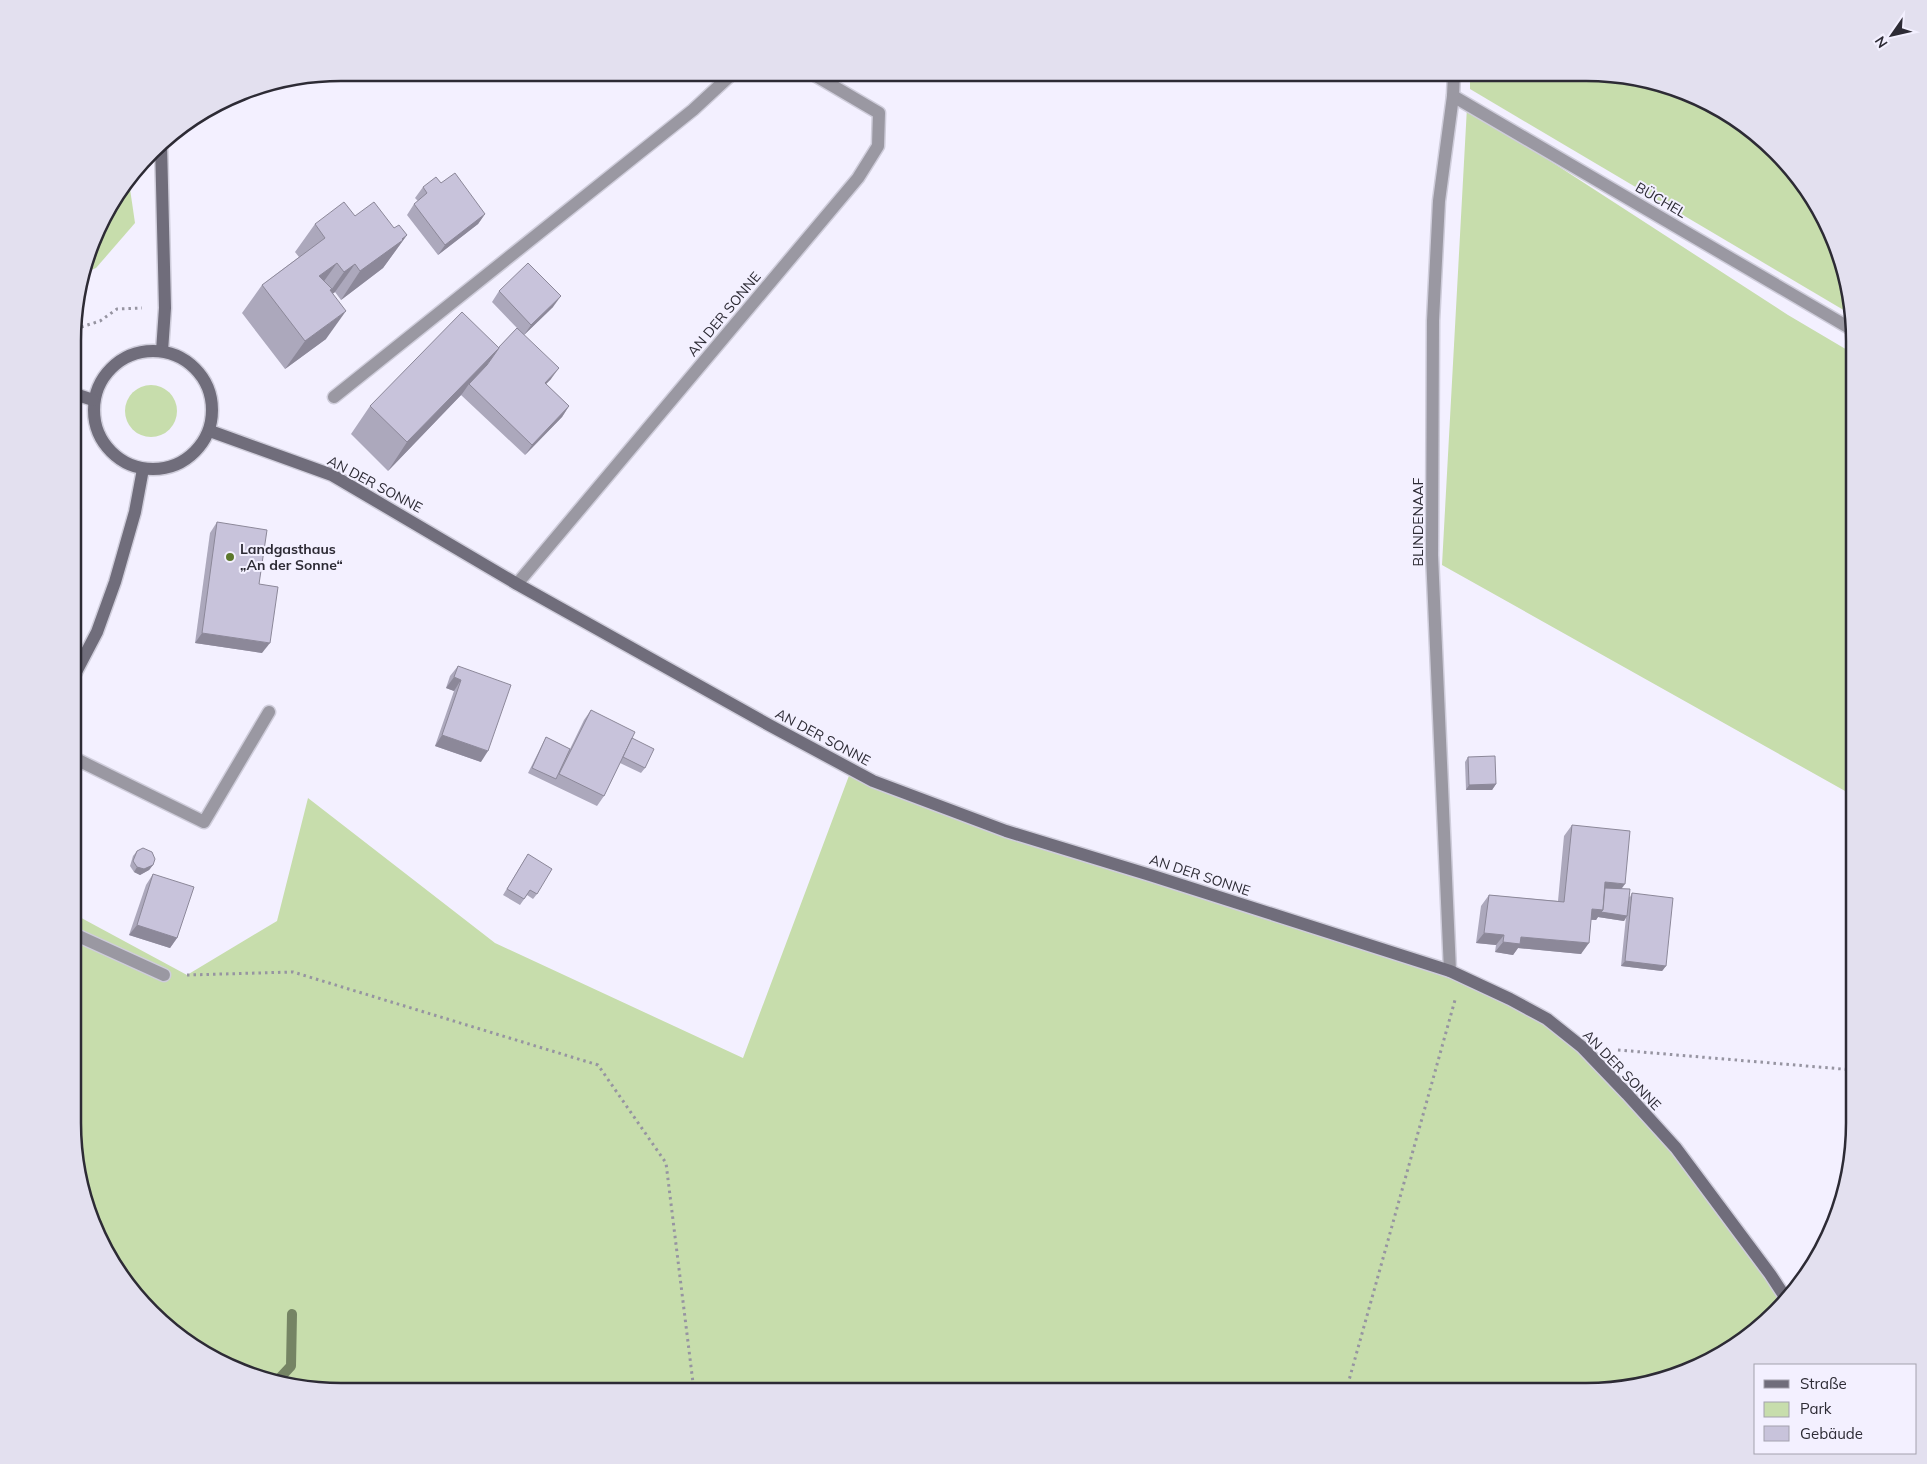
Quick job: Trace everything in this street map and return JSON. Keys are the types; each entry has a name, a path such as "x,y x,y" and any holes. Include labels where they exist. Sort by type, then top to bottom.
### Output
{"street":[{"path":"334,397 685,116 724,81"},
{"name":"AN DER SONNE","path":"517,584 858,178 878,146 878,113 824,81"},
{"name":"BLINDENAAF","path":"1454,81 1439,201 1432,322 1432,555 1456,974"},
{"name":"BÜCHEL","path":"1453,96 1845,325"},
{"path":"160,154 165,308 162,351"},
{"path":"162,351 182,358 198,371 202,377 209,389 213,410 210,431 199,449 183,462 164,469 143,469 120,460 102,443 93,419 93,400 100,382 109,369 133,353 162,351"},
{"path":"81,396 93,400"},
{"name":"AN DER SONNE","path":"210,431 332,475 517,584 873,781 1006,831 1150,875 1456,974 1510,999 1547,1019 1582,1047 1676,1148 1782,1293"},
{"path":"81,663 97,632 116,582 135,512 143,469"},
{"path":"81,761 204,822 268,712"},
{"path":"81,937 164,975"}],"path":[{"path":"82,327 100,321 117,309 165,308"},
{"path":"164,975 294,972 598,1065 666,1163 693,1383"},
{"path":"1348,1383 1456,974"},
{"path":"1582,1047 1846,1069"}],"green space":[{"path":"1470,81 1585,81 1619,83 1669,95 1716,116 1744,135 1770,157 1802,197 1819,226 1832,258 1844,310 1470,89"},
{"path":"1467,107 1788,315 1846,349 1846,792 1442,565"},
{"path":"130,190 135,223 96,268 91,270 101,242 116,211"},
{"path":"146,385 156,385 166,389 173,396 177,411 173,426 166,433 156,437 146,437 136,433 129,426 125,416 125,406 129,396 136,389"},
{"path":"850,773 1146,876 1449,968 1547,1019 1627,1095 1782,1293 1770,1307 1744,1329 1701,1356 1669,1369 1636,1378 1585,1383 342,1383 291,1378 258,1369 226,1356 183,1329 157,1307 135,1281 108,1238 90,1190 83,1156 81,1122 81,918 187,975 277,921 308,798 495,943 743,1058"}],"building":[{"path":"455,173 485,214 445,245 414,204 427,193 423,187 436,177 441,183"},
{"path":"344,202 355,216 374,202 394,228 399,225 407,235 403,240 360,271 355,264 344,272 337,263 319,276 332,289 330,290 346,311 305,341 262,285 325,238 315,224"},
{"path":"528,263 561,296 531,325 499,291"},
{"path":"462,312 499,348 407,442 370,406"},
{"path":"517,328 559,368 545,383 569,406 532,445 469,384"},
{"path":"217,522 267,530 259,584 278,587 270,643 202,633"},
{"path":"458,666 511,685 488,751 442,735 461,680 454,677"},
{"path":"591,710 635,732 604,796 559,774"},
{"path":"546,737 570,749 556,779 532,768"},
{"path":"632,738 654,749 645,768 623,757"},
{"path":"1495,756 1496,784 1469,785 1468,757"},
{"path":"1572,825 1630,831 1625,884 1605,882 1603,910 1592,909 1589,943 1521,937 1520,944 1503,942 1504,935 1484,933 1489,895 1564,902"},
{"path":"143,848 152,852 155,859 153,865 144,869 137,867 133,861 137,851"},
{"path":"528,854 552,869 537,894 530,890 524,899 507,889"},
{"path":"153,874 194,887 177,938 137,925"},
{"path":"1605,888 1630,889 1627,916 1601,912 1603,910"},
{"path":"1632,893 1673,898 1666,966 1625,961"}],"waterway":[{"path":"282,1376 291,1366 292,1314"}],"place":[{"name":"Landgasthaus „An der Sonne“","path":"230,557"}]}
